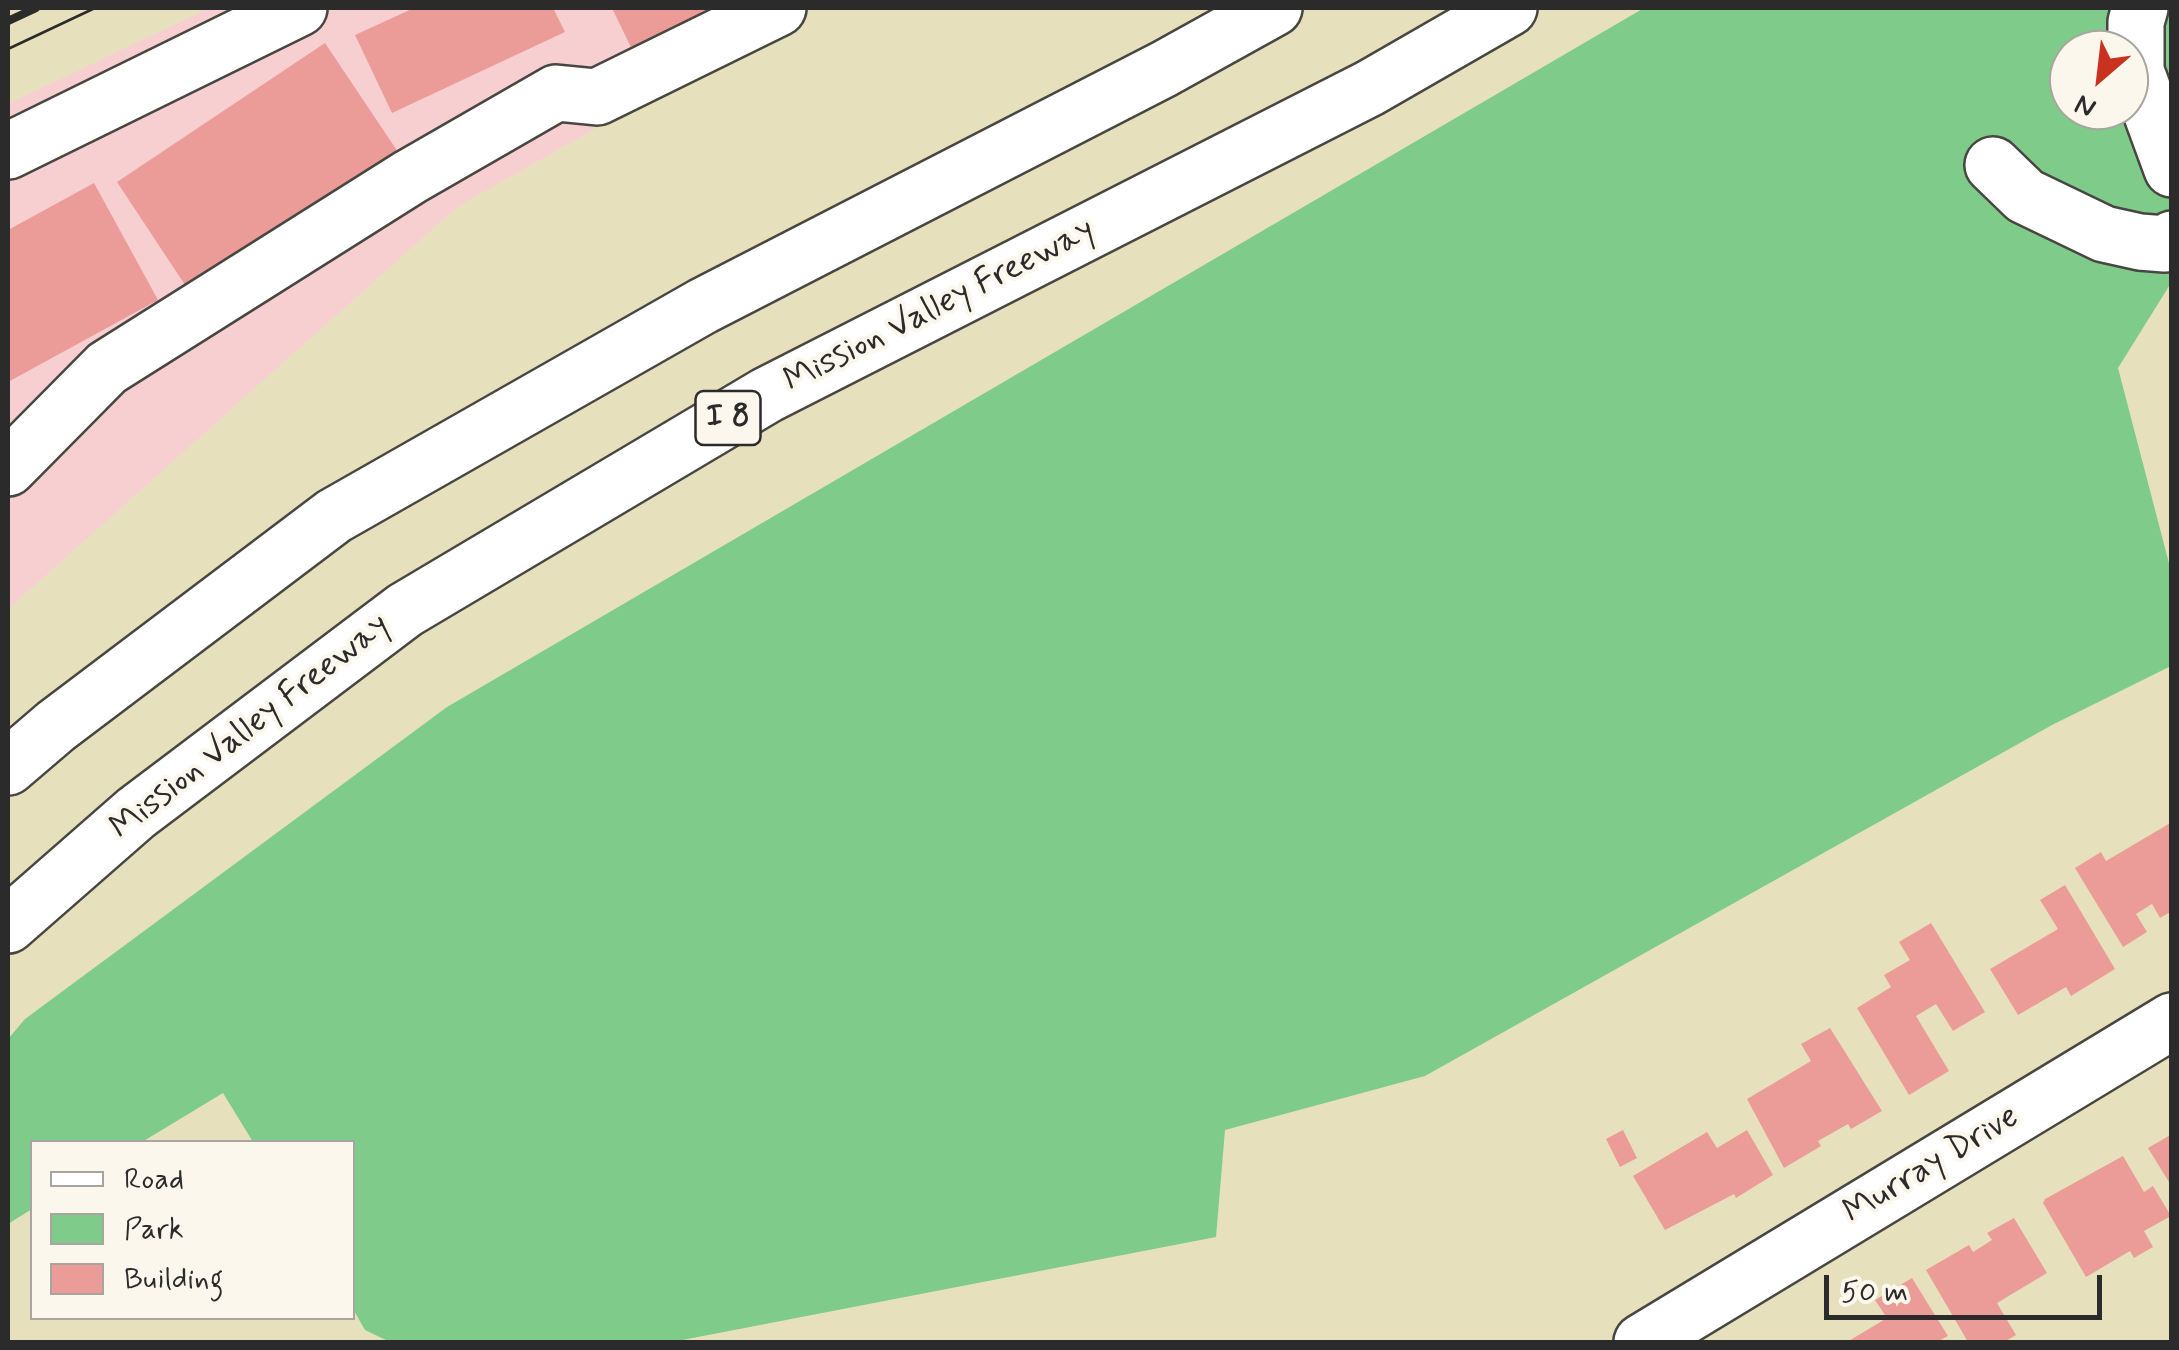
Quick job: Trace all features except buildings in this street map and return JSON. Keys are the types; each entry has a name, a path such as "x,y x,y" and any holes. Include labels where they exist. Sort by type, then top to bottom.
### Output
{"main road":[{"path":"8,151 298,8"},
{"path":"8,468 107,368 410,177 556,93 597,97 722,20 778,8"},
{"path":"8,767 56,726 334,516 703,306 1164,69 1274,8"},
{"name":"Mission Valley Freeway","path":"8,925 136,813 405,610 767,395 1370,88 1509,8"},
{"path":"2140,8 2136,22 2136,71 2172,169"},
{"path":"1993,164 2025,196 2104,234 2165,244 2172,239"},
{"name":"Murray Drive","path":"1642,1342 2172,1021"}],"shaded area":[{"path":"209,8 808,8 457,207 8,609 8,104"}],"green space":[{"path":"1644,8 2171,8 2171,283 2118,368 2171,571 2171,666 2052,725 1425,1076 1225,1130 1216,1237 672,1342 390,1342 365,1330 355,1312 355,1140 252,1140 223,1093 145,1140 30,1140 30,1210 8,1224 8,1039 25,1019 447,707"}],"tram line":[{"path":"8,49 95,8"}],"railway":[{"path":"8,21 36,8"}]}
